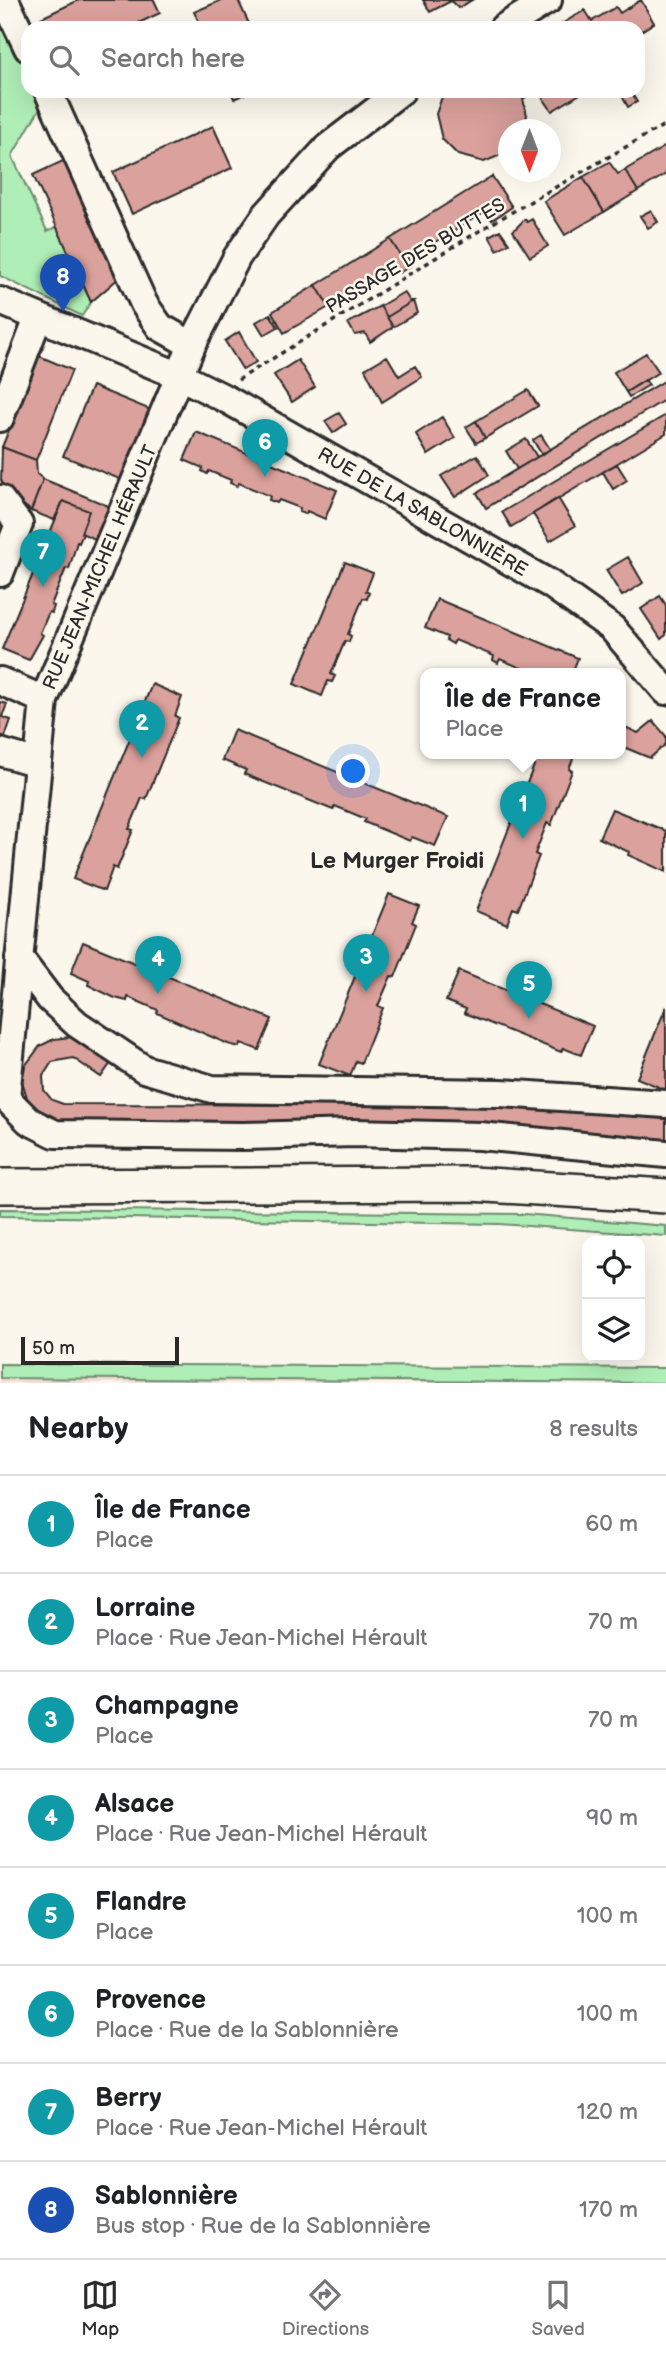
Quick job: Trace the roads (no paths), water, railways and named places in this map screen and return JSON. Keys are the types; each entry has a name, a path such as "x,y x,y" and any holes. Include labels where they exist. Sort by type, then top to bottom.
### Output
{"main road":[{"path":"0,1186 471,1184 666,1196"}],"street":[{"path":"5,0 21,33"},
{"path":"514,21 548,0"},
{"path":"51,98 144,304 160,327 192,345"},
{"name":"RUE JEAN-MICHEL HÉRAULT","path":"392,98 328,147 266,215 223,280 192,345 44,700 19,958 12,1104 29,1121 55,1133 243,1136 354,1133 480,1136 666,1154"},
{"name":"RUE DE LA SABLONNIÈRE","path":"0,302 180,376 229,400 550,584 612,628 662,681"},
{"path":"0,418 38,318"},
{"path":"0,499 19,524 0,573"},
{"path":"0,681 44,700"},
{"path":"0,752 38,763"},
{"path":"19,958 50,999 77,1024 144,1069 212,1089 501,1093 666,1104"}],"place":[{"name":"Sablonnière","path":"63,312"},
{"name":"Provence","path":"265,477"},
{"name":"Berry","path":"43,587"},
{"name":"Lorraine","path":"142,758"},
{"name":"Île de France","path":"523,839"},
{"name":"Champagne","path":"366,992"},
{"name":"Alsace","path":"158,994"},
{"name":"Flandre","path":"529,1019"}],"district":[{"name":"Le Murger Froidi","path":"397,860"}]}
